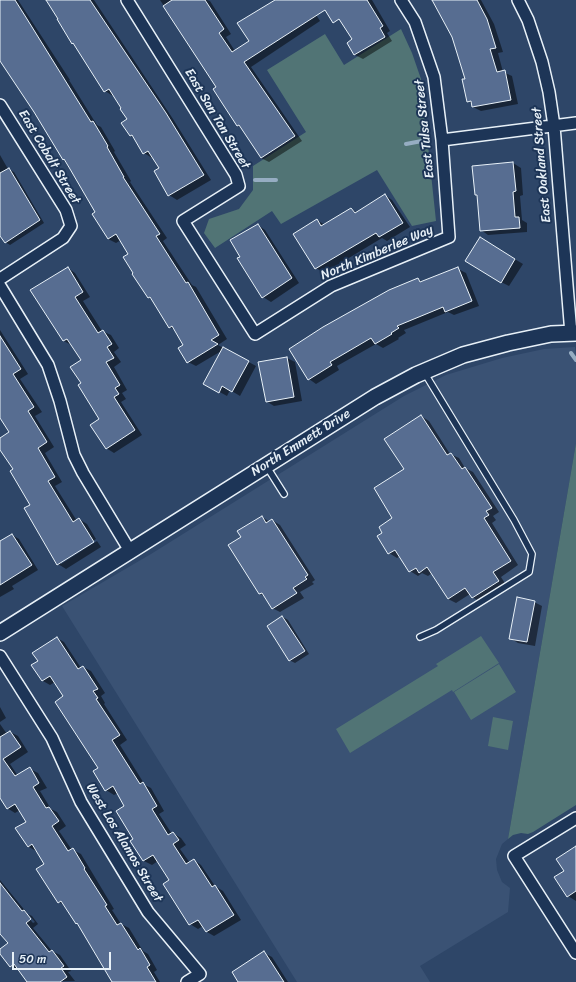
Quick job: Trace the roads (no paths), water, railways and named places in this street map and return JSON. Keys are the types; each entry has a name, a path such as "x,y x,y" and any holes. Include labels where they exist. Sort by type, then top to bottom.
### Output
{"street":[{"name":"East San Tan Street","path":"127,0 236,175 239,186 183,221 255,334"},
{"name":"East Tulsa Street","path":"401,0 415,22 434,77 442,140 449,237"},
{"name":"East Oakland Street","path":"518,0 528,20 542,62 549,92 554,126 573,333"},
{"name":"East Cobalt Street","path":"0,105 66,210 71,226 64,238 0,279"},
{"path":"442,140 576,123"},
{"name":"North Kimberlee Way","path":"255,334 331,286 449,237"},
{"path":"0,286 48,366 60,401 74,455 83,473 130,551"},
{"name":"North Emmett Drive","path":"0,633 375,397 423,372 463,355 508,343 551,334 573,333"},
{"name":"West Los Alamos Street","path":"0,656 52,738 81,802 148,912 200,974 187,982"},
{"path":"576,818 514,856 576,953"}],"lane":[{"path":"420,637 436,630 529,572 532,554 514,520 423,372"},
{"path":"266,465 284,494"}],"waterway":[{"path":"406,144 427,140"},
{"path":"255,180 276,180"},
{"path":"571,353 576,360"}]}
